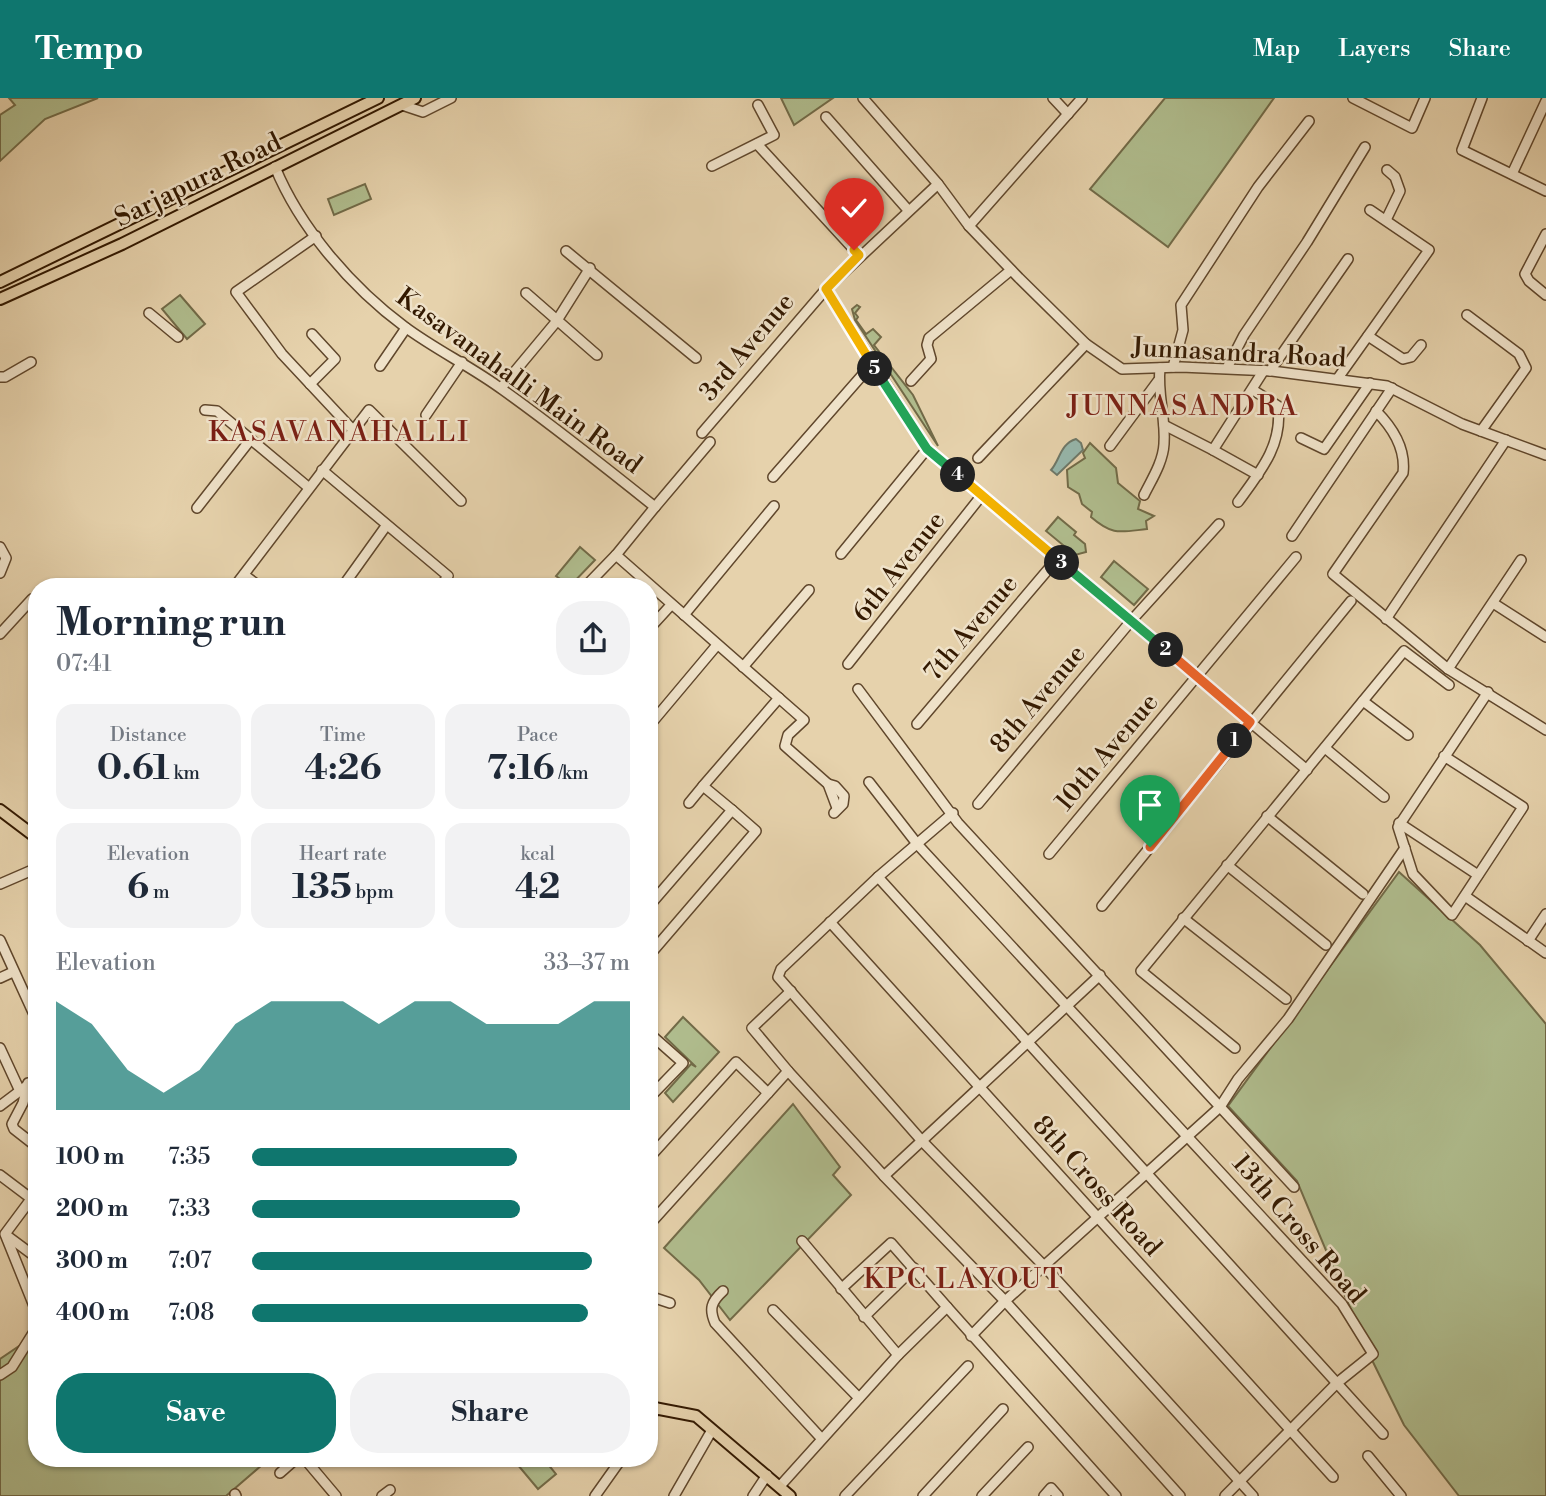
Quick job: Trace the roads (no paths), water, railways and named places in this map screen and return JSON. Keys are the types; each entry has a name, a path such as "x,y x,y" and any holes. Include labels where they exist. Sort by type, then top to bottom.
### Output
{"main road":[{"name":"Sarjapura Road","path":"0,299 122,244 415,98"},
{"name":"Sarjapura Road","path":"0,282 114,229 375,99"},
{"path":"114,229 122,244"},
{"path":"0,810 28,831"},
{"path":"658,1409 696,1416 790,1496"}],"street":[{"path":"402,105 423,112 451,98"},
{"name":"Junnasandra Road","path":"863,98 938,184 969,226 1011,270 1086,344 1122,369 1173,367 1267,370 1370,383 1392,388 1481,431 1546,454"},
{"path":"1053,98 1068,114"},
{"path":"969,226 1082,98"},
{"path":"1353,98 1412,128 1425,98"},
{"path":"1482,98 1462,150 1546,191"},
{"path":"1512,174 1546,102"},
{"path":"712,166 774,135 758,104"},
{"path":"826,117 908,210"},
{"path":"1173,367 1183,330 1181,305 1258,187 1309,121"},
{"path":"757,144 859,255"},
{"path":"1227,368 1244,335 1307,242 1365,147"},
{"name":"Kasavanahalli Main Road","path":"275,167 292,203 316,236 366,292 406,328 501,388 655,507 594,578"},
{"path":"1386,220 1400,191 1395,177 1387,170"},
{"name":"3rd Avenue","path":"702,433 826,289 859,255 938,184"},
{"path":"1338,377 1429,250 1370,210"},
{"path":"1546,234 1525,274 1529,281 1546,295"},
{"path":"316,236 236,292 282,354 353,430"},
{"path":"566,251 590,268 695,358"},
{"path":"1213,450 1348,259"},
{"path":"501,388 556,322 590,268"},
{"path":"911,382 931,359 927,345 929,338 1011,270"},
{"path":"826,289 927,449 1307,770"},
{"path":"526,293 556,322 597,355"},
{"path":"149,313 178,337"},
{"path":"1467,315 1519,354 1526,368 1481,431"},
{"path":"380,366 406,328"},
{"path":"310,384 335,359 312,334"},
{"path":"1368,336 1403,359 1410,357 1421,345"},
{"path":"978,458 1086,344"},
{"path":"0,377 5,377 31,362"},
{"path":"426,415 462,362"},
{"path":"773,477 872,364"},
{"path":"1144,495 1162,457 1164,425 1158,381 1160,368"},
{"path":"1110,446 1158,381"},
{"path":"1301,438 1324,449 1370,383"},
{"path":"1292,536 1392,388"},
{"path":"1238,502 1258,475 1278,437 1278,406 1253,390"},
{"path":"205,410 216,411 308,487"},
{"path":"242,578 369,410 461,500"},
{"path":"1376,411 1393,429 1399,442 1403,473 1333,574 1448,669 1546,730"},
{"path":"1164,425 1258,475"},
{"path":"197,508 250,439"},
{"path":"1386,619 1506,440"},
{"path":"655,507 710,442"},
{"path":"841,554 927,449"},
{"path":"322,470 448,576 447,578"},
{"name":"6th Avenue","path":"848,664 982,495"},
{"path":"684,615 774,506"},
{"name":"8th Avenue","path":"978,804 1131,621 1219,524"},
{"path":"349,578 386,526"},
{"path":"0,547 6,558 0,573"},
{"path":"616,555 641,578"},
{"name":"10th Avenue","path":"1049,854 1296,557"},
{"name":"7th Avenue","path":"917,724 1058,559"},
{"path":"1448,669 1521,560"},
{"path":"244,575 248,578"},
{"path":"743,667 809,590"},
{"path":"658,593 804,720 788,735 785,746 828,784 835,811"},
{"path":"1102,906 1250,722 1352,601"},
{"path":"1493,603 1546,637"},
{"path":"0,634 28,604"},
{"path":"658,619 671,605"},
{"path":"658,715 718,645"},
{"path":"1235,1048 1141,971 1404,651 1449,685"},
{"path":"859,689 958,823 1100,975 1104,985 1294,1186"},
{"path":"1444,756 1523,807 1452,915 1413,874 1399,823 1444,756 1488,692"},
{"path":"688,803 779,698"},
{"path":"1363,701 1408,735"},
{"path":"1325,748 1384,797"},
{"name":"13th Cross Road","path":"869,782 918,845 1342,1304 1373,1354 1337,1383"},
{"path":"658,944 757,831 703,786"},
{"path":"658,896 732,810"},
{"path":"953,813 878,877 781,969 778,977 922,1141 1044,1266 1253,1496"},
{"path":"1267,816 1363,894"},
{"path":"1399,823 1478,875"},
{"path":"971,1336 1005,1301 1220,1107 1238,1079 1288,1019 1405,848"},
{"path":"1227,866 1326,945"},
{"path":"0,884 28,872"},
{"path":"878,877 1383,1434"},
{"path":"1465,896 1546,953"},
{"path":"1528,941 1546,914"},
{"path":"1184,918 1286,999"},
{"name":"8th Cross Road","path":"830,922 1333,1477"},
{"path":"0,940 28,1003"},
{"path":"0,978 13,972"},
{"path":"884,1176 1100,975"},
{"path":"791,991 752,1028 884,1176 1005,1301 1180,1496"},
{"path":"658,1041 683,1063 658,1089"},
{"path":"0,1048 28,1084"},
{"path":"658,1148 736,1062 768,1093"},
{"path":"658,1215 788,1071"},
{"path":"0,1106 28,1084"},
{"path":"28,1084 12,1124 14,1129 28,1140"},
{"path":"0,1175 28,1193"},
{"path":"5,1234 28,1206"},
{"path":"5,1234 28,1251"},
{"path":"5,1234 28,1291"},
{"path":"802,1241 898,1355"},
{"path":"841,1289 891,1243 1116,1496"},
{"path":"864,1317 914,1268"},
{"path":"723,1291 713,1301 710,1312 715,1324 821,1438"},
{"path":"658,1299 670,1303"},
{"path":"780,1486 898,1355 947,1307"},
{"path":"774,1310 859,1398"},
{"path":"0,1375 12,1367 28,1341"},
{"path":"845,1496 968,1366"},
{"path":"1225,1496 1337,1383"},
{"path":"923,1496 1003,1409"},
{"path":"674,1496 712,1430"},
{"path":"982,1496 1028,1447"},
{"path":"1368,1456 1401,1496"},
{"path":"280,1473 287,1467"},
{"path":"312,1467 336,1496"},
{"path":"595,1496 616,1467"},
{"path":"753,1496 767,1475"},
{"path":"1044,1496 1051,1488 1058,1496"}],"water":[{"path":"1076,439 1083,450 1057,475 1051,470 1063,448"}],"district":[{"name":"JUNNASANDRA","path":"1183,406"},
{"name":"KASAVANAHALLI","path":"339,432"},
{"name":"KPC LAYOUT","path":"964,1279"}]}
